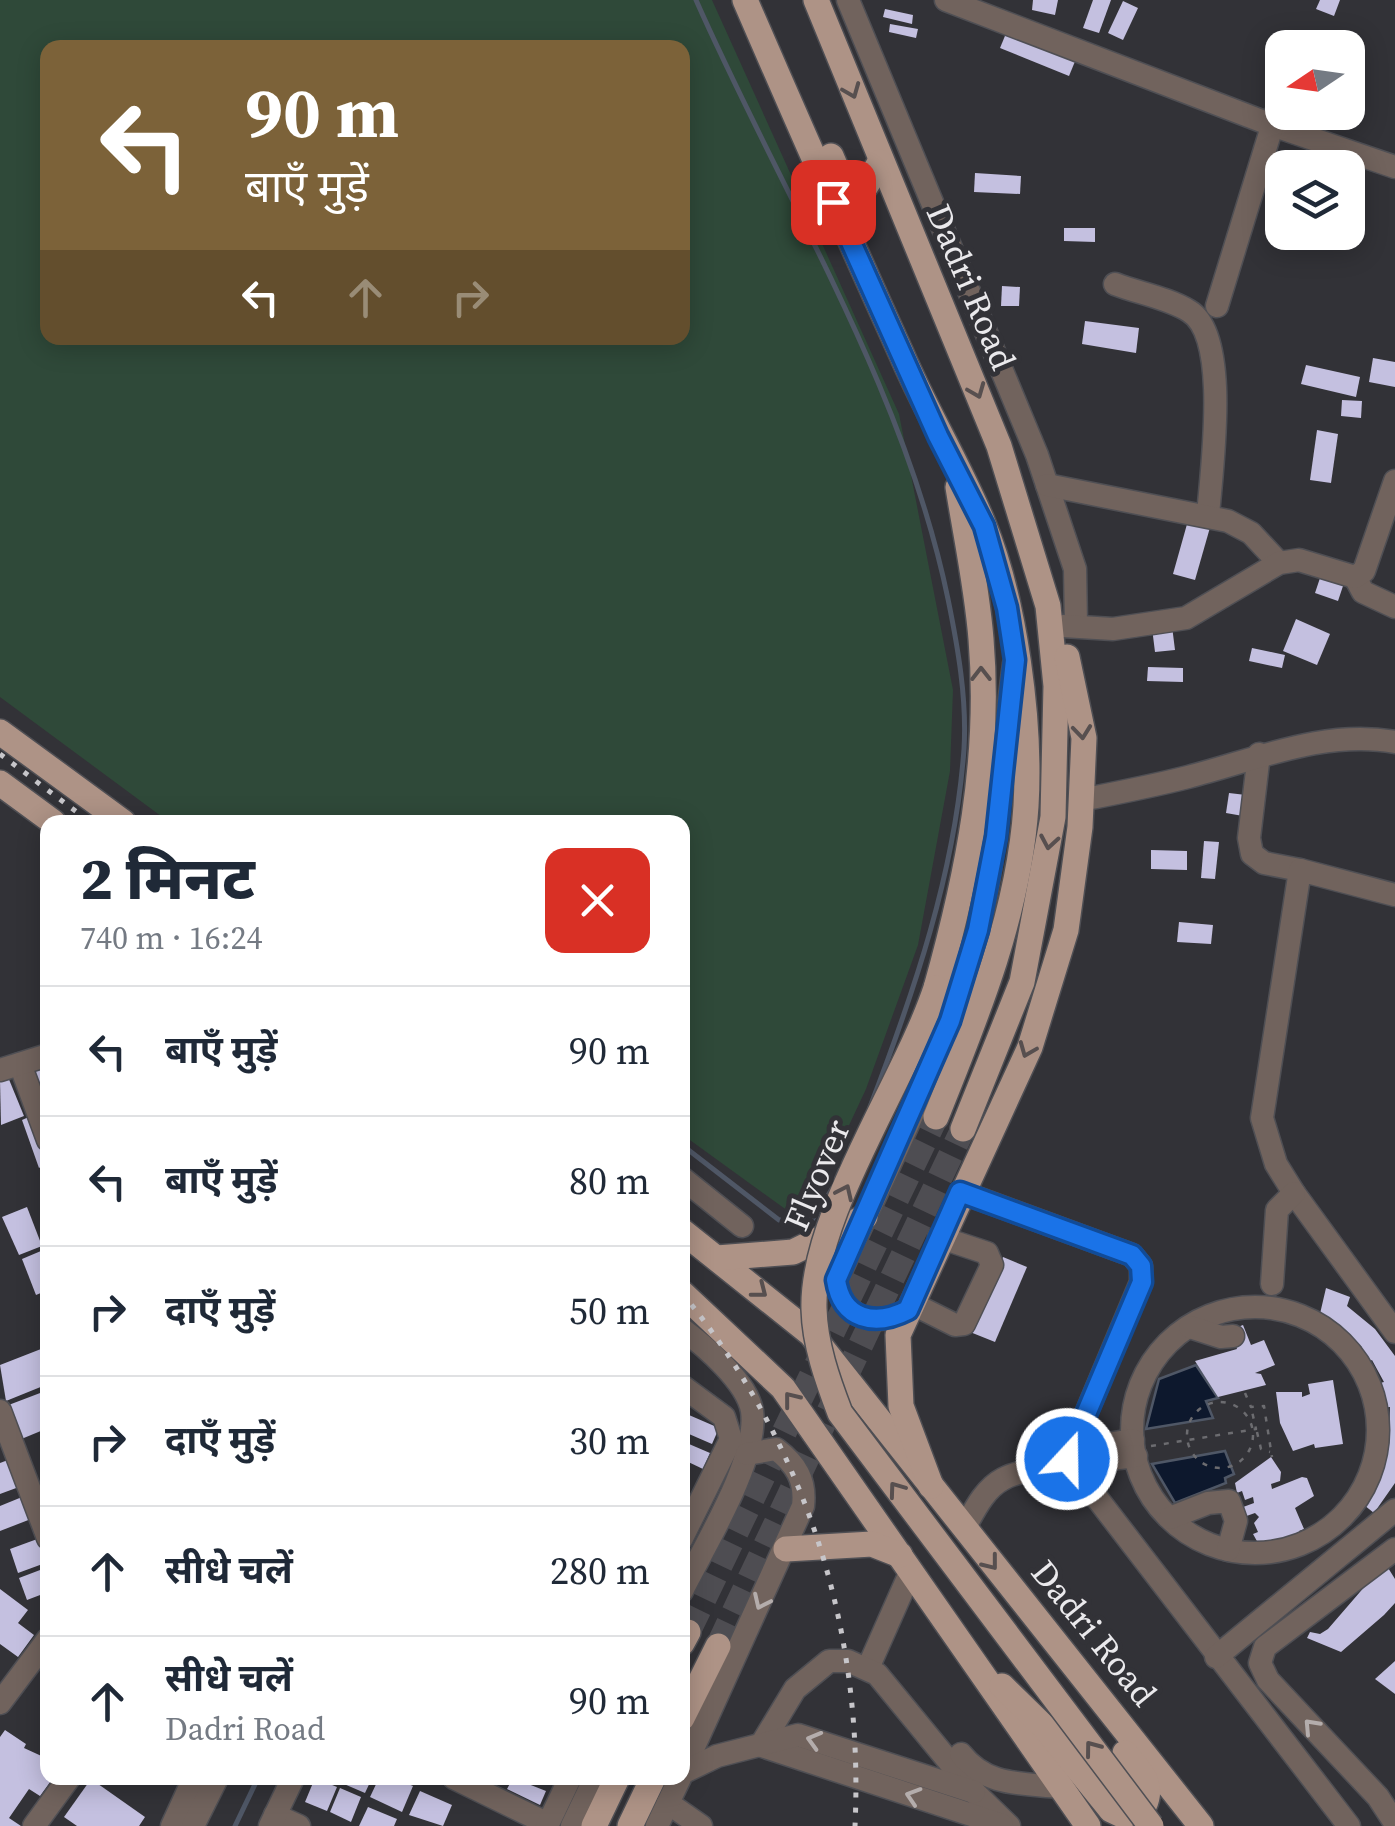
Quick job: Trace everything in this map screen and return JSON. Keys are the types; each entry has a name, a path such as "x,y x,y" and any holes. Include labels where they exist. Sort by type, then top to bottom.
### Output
{"main road":[{"path":"746,0 938,436 984,526 1007,608 1025,730 1026,807 1010,898 984,996 936,1117"},
{"name":"Dadri Road","path":"816,0 999,446 1061,619"},
{"path":"786,95 818,132 842,184 851,190 866,186 880,162"},
{"name":"Flyover","path":"954,462 981,640 981,778 972,841 959,906 922,1028 829,1227 816,1268 814,1310 822,1367 840,1413 1151,1826"},
{"path":"931,1486 911,1440 897,1384 898,1335 960,1192 1030,1047 1066,930 1084,738 1061,619"},
{"path":"963,1129 1022,982 1054,816 1061,619"},
{"path":"0,732 114,815"},
{"path":"0,783 43,815"},
{"path":"717,1258 793,1252 864,1217"},
{"path":"690,1237 811,1334 931,1486"},
{"path":"690,1300 783,1388 1088,1826"},
{"name":"Dadri Road","path":"931,1486 1086,1683 1163,1772 1201,1826"},
{"path":"786,1549 872,1544 905,1563"},
{"path":"690,1702 718,1646"},
{"path":"967,1651 1045,1728 1110,1810 1132,1814 1144,1806 1148,1784 1088,1707 1086,1683"},
{"path":"594,1826 614,1785"},
{"path":"630,1826 650,1785"}],"street":[{"path":"848,0 1047,485 1075,569 1061,619 1113,629 1186,618 1279,563 1299,560 1355,577 1363,592 1395,607"},
{"path":"946,0 997,9 1265,122"},
{"path":"1217,306 1270,130"},
{"path":"1287,130 1395,166"},
{"path":"1115,284 1190,311 1206,333 1214,392 1208,516"},
{"path":"1355,577 1364,571 1395,481"},
{"path":"1047,485 1208,516 1251,533 1279,563"},
{"path":"939,1238 987,1253 992,1265 964,1324 956,1326 910,1306 877,1321 856,1316 840,1300 836,1280 950,1021 978,930 996,837 1015,660"},
{"path":"1081,800 1190,777 1259,754 1331,741 1395,742"},
{"path":"1259,754 1249,838 1252,854 1264,863 1395,895"},
{"path":"1300,870 1262,1118 1276,1164 1294,1193 1395,1332"},
{"path":"40,1057 10,1067 40,1125"},
{"path":"690,1184 742,1226"},
{"path":"960,1192 1132,1255 1141,1266 1142,1282 1069,1459"},
{"path":"1272,1284 1277,1210 1294,1193"},
{"path":"1190,1327 1221,1337 1239,1334 1259,1308"},
{"path":"1259,1308 1295,1313 1338,1337 1361,1364 1372,1394 1371,1479 1345,1518 1292,1550 1228,1550 1208,1546 1155,1502 1134,1448 1132,1421 1141,1381 1164,1350 1190,1327 1214,1311 1259,1308"},
{"path":"690,1337 742,1389 752,1412 747,1454 690,1574"},
{"path":"690,1392 724,1417 731,1439 690,1522"},
{"path":"0,1411 40,1517"},
{"path":"690,1758 804,1506 802,1480 790,1459 776,1448 747,1454"},
{"path":"964,1529 982,1497 1002,1479 1069,1459 1134,1448"},
{"path":"1069,1459 1216,1657 1348,1824 1378,1796"},
{"path":"1170,1518 1208,1503 1229,1502 1236,1521 1228,1550"},
{"path":"1216,1657 1395,1510"},
{"path":"1395,1549 1265,1647 1260,1664 1268,1680 1378,1796 1395,1822"},
{"path":"868,1668 905,1563"},
{"path":"0,1703 40,1650"},
{"path":"761,1745 782,1704 820,1666 840,1659 868,1668 897,1694 974,1792 1007,1826"},
{"path":"898,1672 981,1776 1059,1786"},
{"path":"690,1771 717,1756 798,1735 974,1792"},
{"path":"761,1745 1007,1826"},
{"path":"1326,1797 1353,1770"},
{"path":"34,1826 64,1785"},
{"path":"172,1826 191,1785"},
{"path":"192,1826 212,1785"},
{"path":"290,1785 273,1820 299,1826"},
{"path":"500,1788 548,1825 567,1785"},
{"path":"572,1826 592,1785"},
{"path":"657,1826 677,1785"},
{"path":"668,1803 701,1826"}],"path":[{"path":"1245,1393 1261,1450 1272,1455 1264,1406 1251,1407"},
{"path":"1215,1402 1240,1408 1255,1430 1247,1454 1237,1463 1212,1467 1192,1452 1188,1440 1188,1427 1203,1406 1215,1402"},
{"path":"1134,1448 1255,1430"}],"green space":[{"path":"0,0 712,0 899,414 953,690 950,771 918,945 866,1089 822,1183 808,1201 788,1211 690,1140 690,815 160,815 0,697"}],"water":[{"path":"1196,1365 1218,1398 1206,1401 1213,1418 1146,1429 1159,1379"},
{"path":"1225,1451 1234,1474 1225,1478 1226,1483 1175,1503 1152,1464"}],"building":[{"path":"1033,0 1058,0 1055,15 1032,10"},
{"path":"1093,0 1111,0 1099,33 1083,28"},
{"path":"1320,0 1340,0 1334,16 1316,9"},
{"path":"1123,1 1138,8 1123,40 1108,33"},
{"path":"885,9 913,15 912,24 883,17"},
{"path":"890,24 918,29 916,38 889,32"},
{"path":"1007,31 1076,59 1069,76 1000,48"},
{"path":"975,173 1021,176 1020,194 974,192"},
{"path":"1064,228 1095,228 1095,242 1064,241"},
{"path":"1002,286 1020,287 1019,306 1001,306"},
{"path":"1085,321 1139,328 1136,353 1082,344"},
{"path":"1373,358 1395,362 1395,387 1369,382"},
{"path":"1306,365 1360,377 1356,397 1301,384"},
{"path":"1342,400 1362,401 1361,418 1341,416"},
{"path":"1317,430 1338,434 1331,483 1310,480"},
{"path":"1189,517 1211,524 1195,580 1173,574"},
{"path":"1322,572 1345,580 1338,601 1315,593"},
{"path":"1296,619 1330,634 1317,665 1283,651"},
{"path":"1172,626 1175,650 1155,652 1152,628"},
{"path":"1252,648 1285,655 1282,668 1249,661"},
{"path":"1148,667 1183,668 1183,682 1147,681"},
{"path":"1229,793 1246,795 1243,816 1226,813"},
{"path":"1204,841 1219,842 1215,879 1201,878"},
{"path":"1151,850 1187,851 1187,870 1151,869"},
{"path":"1179,922 1213,925 1211,944 1177,942"},
{"path":"40,1065 40,1095 25,1070"},
{"path":"8,1077 24,1116 1,1125 0,1080"},
{"path":"31,1116 40,1140 39,1168 22,1120"},
{"path":"27,1207 40,1247 19,1255 2,1217"},
{"path":"40,1251 40,1293 36,1295 22,1259"},
{"path":"1003,1257 1027,1267 995,1342 970,1332"},
{"path":"1326,1288 1350,1297 1347,1306 1375,1329 1395,1356 1395,1483 1374,1513 1359,1501 1385,1461 1374,1458 1379,1443 1389,1445 1390,1407 1380,1408 1376,1384 1384,1382 1372,1360 1364,1364 1357,1351 1362,1347 1319,1318"},
{"path":"1243,1325 1251,1345 1264,1340 1275,1365 1255,1373 1261,1374 1266,1385 1218,1397 1195,1361 1237,1349 1230,1330"},
{"path":"40,1349 40,1387 6,1401 0,1365"},
{"path":"1333,1380 1343,1444 1315,1448 1314,1444 1293,1451 1280,1423 1276,1392 1302,1392 1302,1397 1310,1394 1308,1384"},
{"path":"40,1393 40,1431 19,1440 6,1406"},
{"path":"690,1415 719,1428 712,1444 690,1434"},
{"path":"690,1444 710,1453 703,1469 690,1463"},
{"path":"16,1457 27,1484 0,1494 0,1463"},
{"path":"1271,1457 1281,1472 1280,1481 1271,1484 1272,1489 1302,1477 1307,1478 1314,1496 1295,1508 1304,1529 1299,1531 1302,1537 1258,1543 1253,1534 1258,1532 1254,1523 1259,1517 1255,1513 1238,1519 1235,1510 1254,1503 1253,1497 1245,1500 1242,1491 1237,1493 1235,1483"},
{"path":"22,1497 31,1519 0,1531 0,1506"},
{"path":"40,1538 40,1565 18,1573 10,1549"},
{"path":"1385,1563 1395,1579 1395,1603 1384,1615 1341,1652 1307,1638 1310,1632 1320,1634 1328,1629"},
{"path":"40,1570 40,1595 27,1600 19,1578"},
{"path":"0,1589 28,1610 18,1623 34,1635 18,1657 0,1644"},
{"path":"1395,1661 1395,1694 1375,1679"},
{"path":"5,1730 26,1744 24,1748 40,1755 40,1785 48,1785 40,1796 29,1789 9,1818 21,1826 0,1826 0,1737"},
{"path":"87,1785 100,1785 145,1817 139,1826 77,1826 64,1817"},
{"path":"312,1785 337,1787 327,1811 305,1802"},
{"path":"346,1785 369,1785 365,1793"},
{"path":"376,1785 413,1786 402,1812 370,1797"},
{"path":"509,1785 531,1785 546,1791 540,1805 507,1789"},
{"path":"340,1788 361,1797 351,1822 330,1812"},
{"path":"420,1791 452,1805 443,1826 409,1815"},
{"path":"368,1807 397,1819 394,1826 359,1826"}],"waterway":[{"path":"696,0 872,368 928,520 958,655 964,749 952,841 917,976 870,1107"},
{"path":"690,1151 779,1220 812,1220 832,1189"},
{"path":"235,1826 255,1785"}],"tunnel":[{"path":"690,1628 936,1117"},
{"path":"718,1646 963,1129"}],"railway":[{"path":"0,754 81,815"},
{"path":"690,1304 726,1352 763,1413 794,1477 819,1543 837,1612 849,1682 855,1753 855,1826"}],"route":[{"path":"833,202 938,436 984,526 1007,608 1015,660 996,837 978,930 950,1021 836,1280 840,1300 856,1316 877,1321 908,1310 960,1192 1132,1255 1141,1266 1142,1282 1067,1459"}]}
